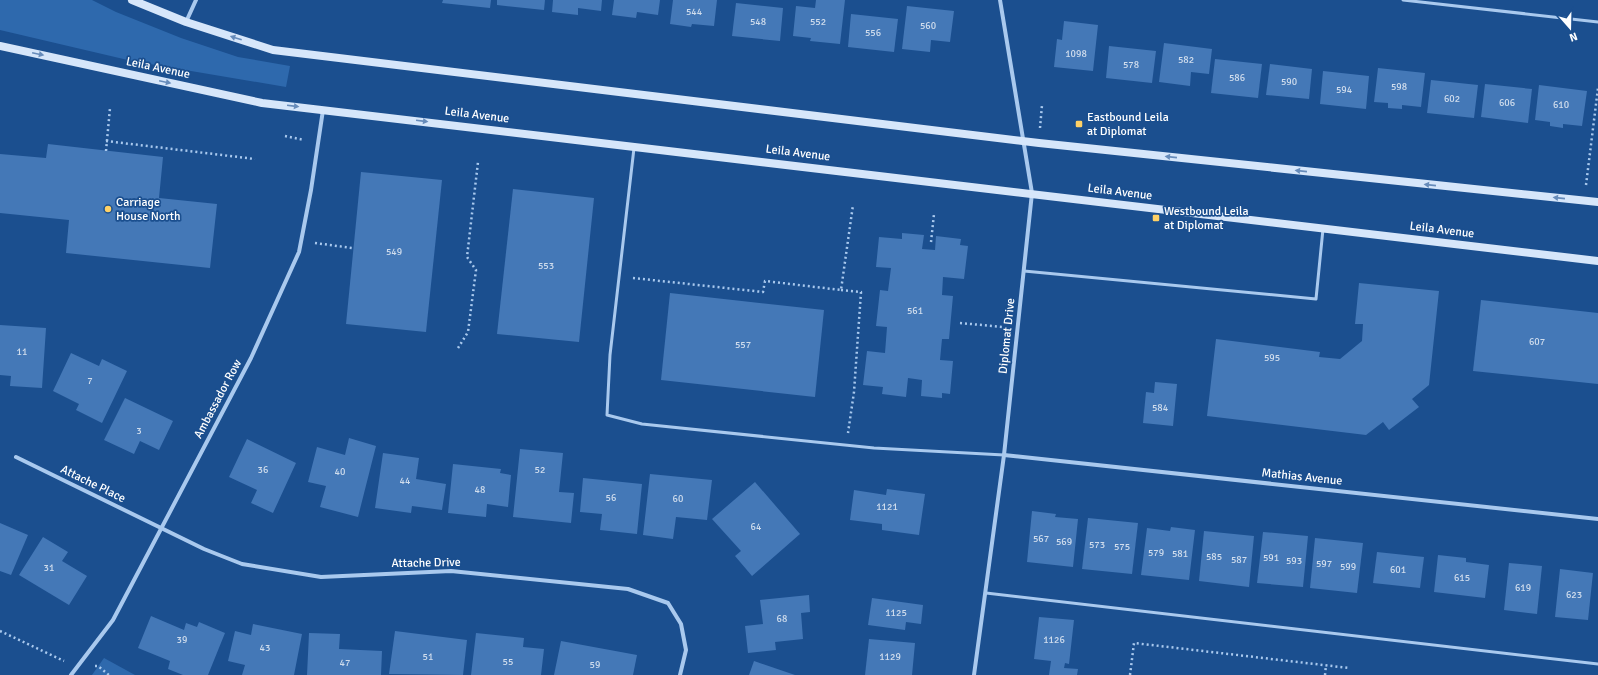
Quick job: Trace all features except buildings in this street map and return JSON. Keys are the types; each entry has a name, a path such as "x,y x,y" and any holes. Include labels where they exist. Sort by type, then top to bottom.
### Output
{"main road":[{"path":"132,0 186,22 273,50 1023,142 1598,202"},
{"name":"Leila Avenue","path":"0,46 262,102 1598,261"}],"street":[{"path":"186,22 196,0"},
{"name":"Diplomat Drive","path":"974,675 1004,455 1032,193 1000,0"},
{"name":"Ambassador Row","path":"71,675 81,664 113,620 251,358 299,252 323,110"},
{"name":"Mathias Avenue","path":"1004,455 1598,519"},
{"name":"Attache Place","path":"16,457 161,528"},
{"name":"Attache Drive","path":"161,528 204,549 242,564 321,577 452,571 628,589 668,603 681,624 686,650 680,675"}],"lane":[{"path":"1403,0 1598,22"},
{"path":"634,146 610,355 607,415 642,424 874,448 1004,455"},
{"path":"1024,271 1316,299 1323,228"},
{"path":"986,593 1598,664"}],"path":[{"path":"1584,201 1598,88"},
{"path":"1039,143 1042,105"},
{"path":"106,151 110,108"},
{"path":"285,136 318,144"},
{"path":"106,141 255,159"},
{"path":"458,348 468,332 476,270 467,257 478,162"},
{"path":"841,290 853,205"},
{"path":"931,242 934,214"},
{"path":"301,242 352,248"},
{"path":"619,277 762,292 764,281 861,292 854,392 846,445"},
{"path":"960,323 1018,328"},
{"path":"0,631 66,662 98,666 109,675"},
{"path":"1130,675 1134,643 1349,668"},
{"path":"1325,675 1326,665"}],"shaded area":[{"path":"0,0 92,0 116,12 181,38 238,57 290,66 286,87 132,61 0,30"},
{"path":"104,658 135,675 92,675"}],"place":[{"name":"Eastbound Leila at Diplomat","path":"1079,124"},
{"name":"Carriage House North","path":"108,209"},
{"name":"Westbound Leila at Diplomat","path":"1156,218"}]}
